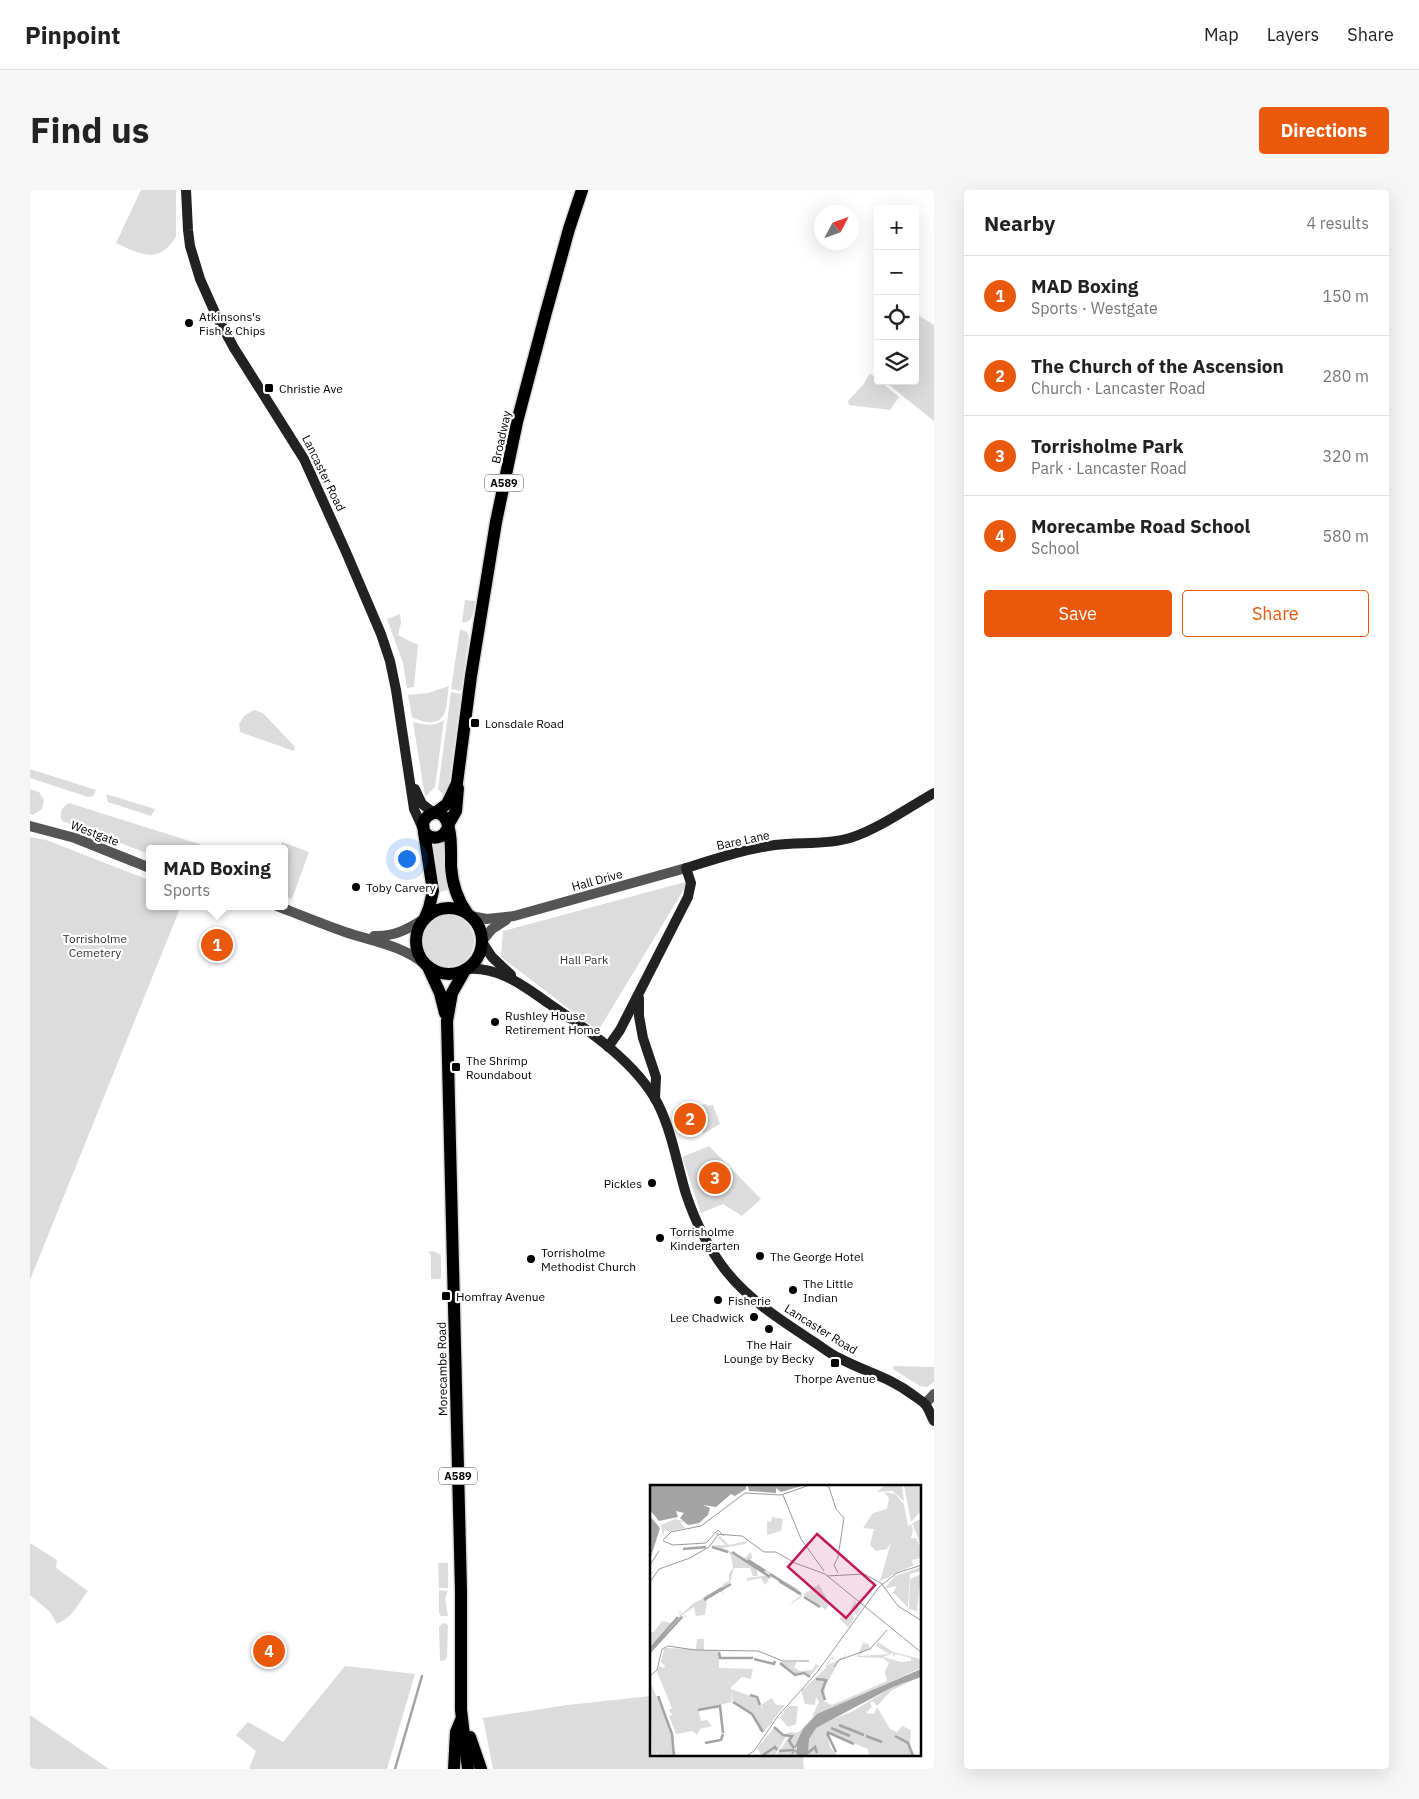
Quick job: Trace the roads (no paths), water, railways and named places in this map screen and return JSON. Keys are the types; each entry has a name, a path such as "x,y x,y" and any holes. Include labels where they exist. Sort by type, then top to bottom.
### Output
{"main road":[{"name":"Lancaster Road","path":"186,190 190,246 200,279 216,315 234,348 304,459 381,634 390,661 411,781 414,809 423,831 433,892 425,918"},
{"name":"Broadway","path":"435,813 447,804 457,783 496,522 550,296 582,190"},
{"name":"Lancaster Road","path":"411,781 422,804 435,813"},
{"name":"Broadway","path":"448,826 456,811 459,790 457,783"},
{"name":"Bare Lane","path":"686,868 720,857 774,845 830,842 850,838 867,832 934,793"},
{"path":"423,831 432,838 438,838 443,835 448,826 445,818 435,813"},
{"name":"A589","path":"423,831 424,820 428,815 435,813"},
{"name":"A589","path":"448,826 451,840 453,882 458,898 468,915 477,925 482,942 478,957 466,970"},
{"path":"608,1047 620,1030 691,890 691,883 686,868"},
{"path":"425,918 433,912 442,909 458,910 468,915"},
{"name":"A589","path":"425,918 419,926 416,946 419,956 427,966"},
{"name":"Lancaster Road","path":"482,942 499,964 521,984 573,1019 608,1047 637,1075 655,1099 666,1124 687,1196 702,1234 726,1270 746,1293 764,1308 838,1358 893,1381 925,1404 934,1421"},
{"path":"427,966 445,974 454,974 466,970"},
{"name":"Morecambe Road","path":"427,966 440,993 447,1021"},
{"name":"Lancaster Road","path":"466,970 491,970 521,984"},
{"name":"Morecambe Road","path":"466,970 452,993 447,1021 463,1721 468,1769"},
{"path":"639,994 639,1016 643,1038 656,1077 655,1099"},
{"path":"463,1721 474,1746 481,1769"},
{"name":"Morecambe Road","path":"454,1769 456,1732 463,1721"}],"street":[{"name":"Westgate","path":"30,826 75,838 146,866"},
{"name":"Hall Drive","path":"468,915 487,919 514,916 686,868"},
{"path":"288,910 356,935 395,946 427,966"},
{"name":"Hall Drive","path":"482,942 492,929 514,916"},
{"path":"356,935 378,936 397,934 411,928 425,918"},
{"path":"925,1404 934,1394"}],"waterway":[{"path":"395,1769 422,1676"}],"place":[{"name":"Atkinsons's Fish & Chips","path":"189,323"},
{"name":"Christie Ave","path":"269,388"},
{"name":"Lonsdale Road","path":"475,723"},
{"name":"Toby Carvery","path":"356,887"},
{"name":"MAD Boxing","path":"217,945"},
{"name":"Rushley House Retirement Home","path":"495,1022"},
{"name":"The Shrimp Roundabout","path":"456,1067"},
{"name":"The Church of the Ascension","path":"690,1119"},
{"name":"Torrisholme Park","path":"715,1178"},
{"name":"Pickles","path":"652,1183"},
{"name":"Torrisholme Kindergarten","path":"660,1238"},
{"name":"The George Hotel","path":"760,1256"},
{"name":"Torrisholme Methodist Church","path":"531,1259"},
{"name":"The Little Indian","path":"793,1290"},
{"name":"Homfray Avenue","path":"446,1296"},
{"name":"Fisherie","path":"718,1300"},
{"name":"Lee Chadwick","path":"754,1317"},
{"name":"The Hair Lounge by Becky","path":"769,1329"},
{"name":"Thorpe Avenue","path":"835,1363"},
{"name":"Morecambe Road School","path":"269,1651"}],"park label":[{"name":"Torrisholme Cemetery","path":"95,945"},
{"name":"Hall Park","path":"584,959"}]}
